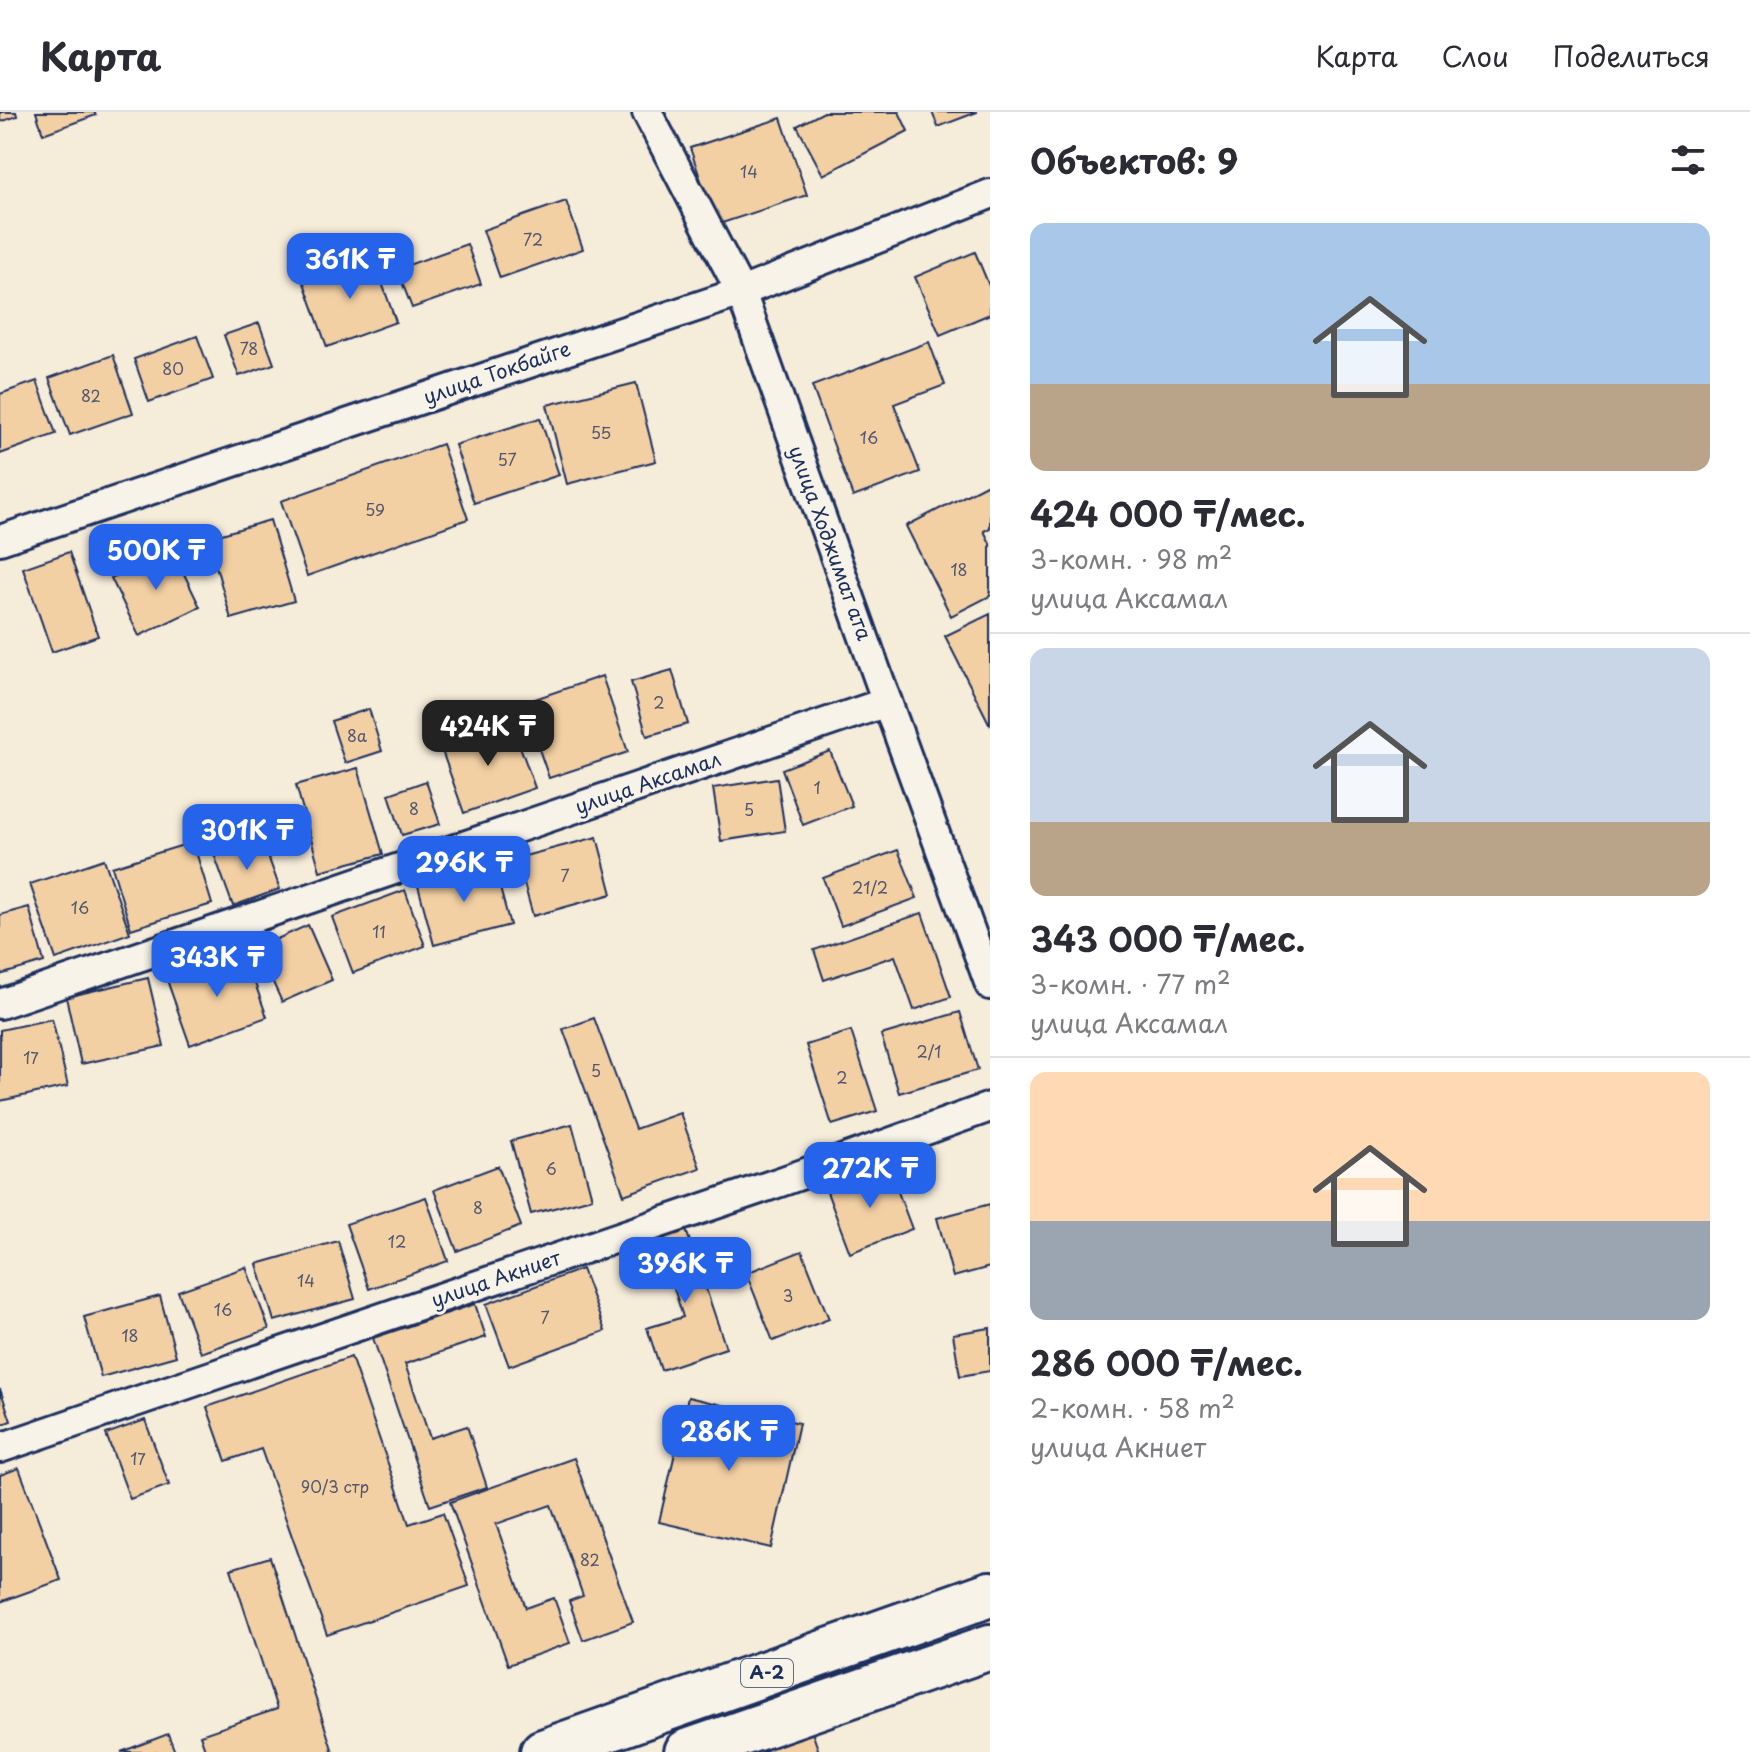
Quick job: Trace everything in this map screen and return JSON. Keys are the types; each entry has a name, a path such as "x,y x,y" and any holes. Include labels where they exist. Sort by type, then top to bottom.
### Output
{"highway":[{"name":"A-2","path":"543,1752 990,1594"},
{"name":"A-2","path":"687,1752 990,1647"}],"street":[{"name":"улица Ходжимат ата","path":"647,112 741,292 990,985"},
{"name":"улица Токбайге","path":"0,540 741,292 990,194"},
{"name":"улица Аксамал","path":"0,1004 887,702"},
{"name":"улица Акниет","path":"0,1448 771,1185 990,1107"}],"building":[{"path":"0,112 16,112 17,116 0,122"},
{"path":"36,112 94,112 96,115 43,134"},
{"path":"824,112 899,112 908,131 823,175 797,126"},
{"path":"932,112 977,112 938,127"},
{"path":"781,118 807,195 716,225 690,148"},
{"path":"566,201 583,249 500,278 483,230"},
{"path":"467,244 481,284 412,308 397,269"},
{"path":"975,252 990,288 990,314 940,335 915,277"},
{"path":"372,255 396,322 327,347 303,280"},
{"path":"259,323 274,364 239,376 224,335"},
{"path":"197,336 213,379 149,402 134,359"},
{"path":"929,342 945,385 894,404 920,472 853,497 812,386"},
{"path":"113,355 133,413 70,435 49,378"},
{"path":"37,381 56,434 0,454 0,394"},
{"path":"636,383 656,461 567,484 547,405"},
{"path":"540,418 559,475 474,503 455,445"},
{"path":"442,444 468,519 307,576 281,501"},
{"path":"990,483 990,528 984,531 990,543 990,596 951,616 906,526"},
{"path":"270,520 294,601 231,619 208,538"},
{"path":"172,549 200,607 139,636 111,578"},
{"path":"69,552 98,636 52,652 23,568"},
{"path":"990,614 990,725 945,636"},
{"path":"672,670 688,724 647,736 631,682"},
{"path":"602,676 628,752 549,778 523,703"},
{"path":"369,709 382,751 345,763 331,721"},
{"path":"512,724 535,788 464,813 441,748"},
{"path":"830,751 852,806 803,825 782,769"},
{"path":"358,768 383,854 320,871 296,785"},
{"path":"777,778 785,831 721,841 713,788"},
{"path":"426,781 440,824 402,835 389,794"},
{"path":"261,837 280,889 233,906 214,854"},
{"path":"597,837 612,894 533,916 517,858"},
{"path":"193,842 212,904 131,929 112,867"},
{"path":"898,850 917,898 841,926 823,878"},
{"path":"104,859 130,933 56,959 30,884"},
{"path":"493,862 510,925 434,945 417,882"},
{"path":"405,890 425,946 353,973 332,917"},
{"path":"29,907 44,962 0,975 0,915"},
{"path":"922,913 951,997 914,1010 895,956 824,980 814,950"},
{"path":"308,925 332,980 282,1002 257,948"},
{"path":"244,953 267,1017 190,1045 167,980"},
{"path":"148,978 164,1046 81,1064 66,997"},
{"path":"960,1012 978,1070 899,1093 881,1035"},
{"path":"594,1018 635,1129 680,1113 700,1168 624,1195 563,1029"},
{"path":"52,1019 68,1086 0,1101 0,1030"},
{"path":"851,1031 877,1111 832,1125 806,1045"},
{"path":"572,1124 592,1198 531,1214 511,1141"},
{"path":"498,1166 521,1226 457,1251 434,1190"},
{"path":"889,1168 912,1229 850,1253 827,1192"},
{"path":"426,1197 448,1261 369,1289 346,1224"},
{"path":"990,1204 990,1267 953,1277 937,1218"},
{"path":"683,1221 726,1348 661,1370 647,1328 683,1317 655,1228"},
{"path":"338,1241 355,1299 274,1321 257,1264"},
{"path":"802,1251 829,1319 773,1341 746,1273"},
{"path":"246,1267 269,1329 201,1353 178,1291"},
{"path":"582,1269 605,1331 509,1366 486,1304"},
{"path":"160,1296 176,1356 101,1377 84,1317"},
{"path":"475,1304 486,1337 405,1364 430,1438 467,1426 487,1487 430,1506 373,1338"},
{"path":"990,1328 990,1371 960,1376 953,1334"},
{"path":"351,1357 409,1524 443,1513 469,1586 327,1635 261,1449 226,1461 207,1407"},
{"path":"0,1389 11,1421 0,1425"},
{"path":"688,1397 799,1423 771,1548 659,1522"},
{"path":"145,1420 169,1485 130,1499 106,1434"},
{"path":"574,1458 633,1622 583,1640 569,1601 583,1596 551,1505 496,1524 526,1608 554,1598 570,1643 508,1665 450,1502"},
{"path":"19,1468 61,1580 0,1602 0,1475"},
{"path":"270,1557 333,1752 206,1752 200,1735 277,1709 231,1569"},
{"path":"805,1712 819,1752 735,1752"},
{"path":"168,1734 175,1752 121,1752"}]}
